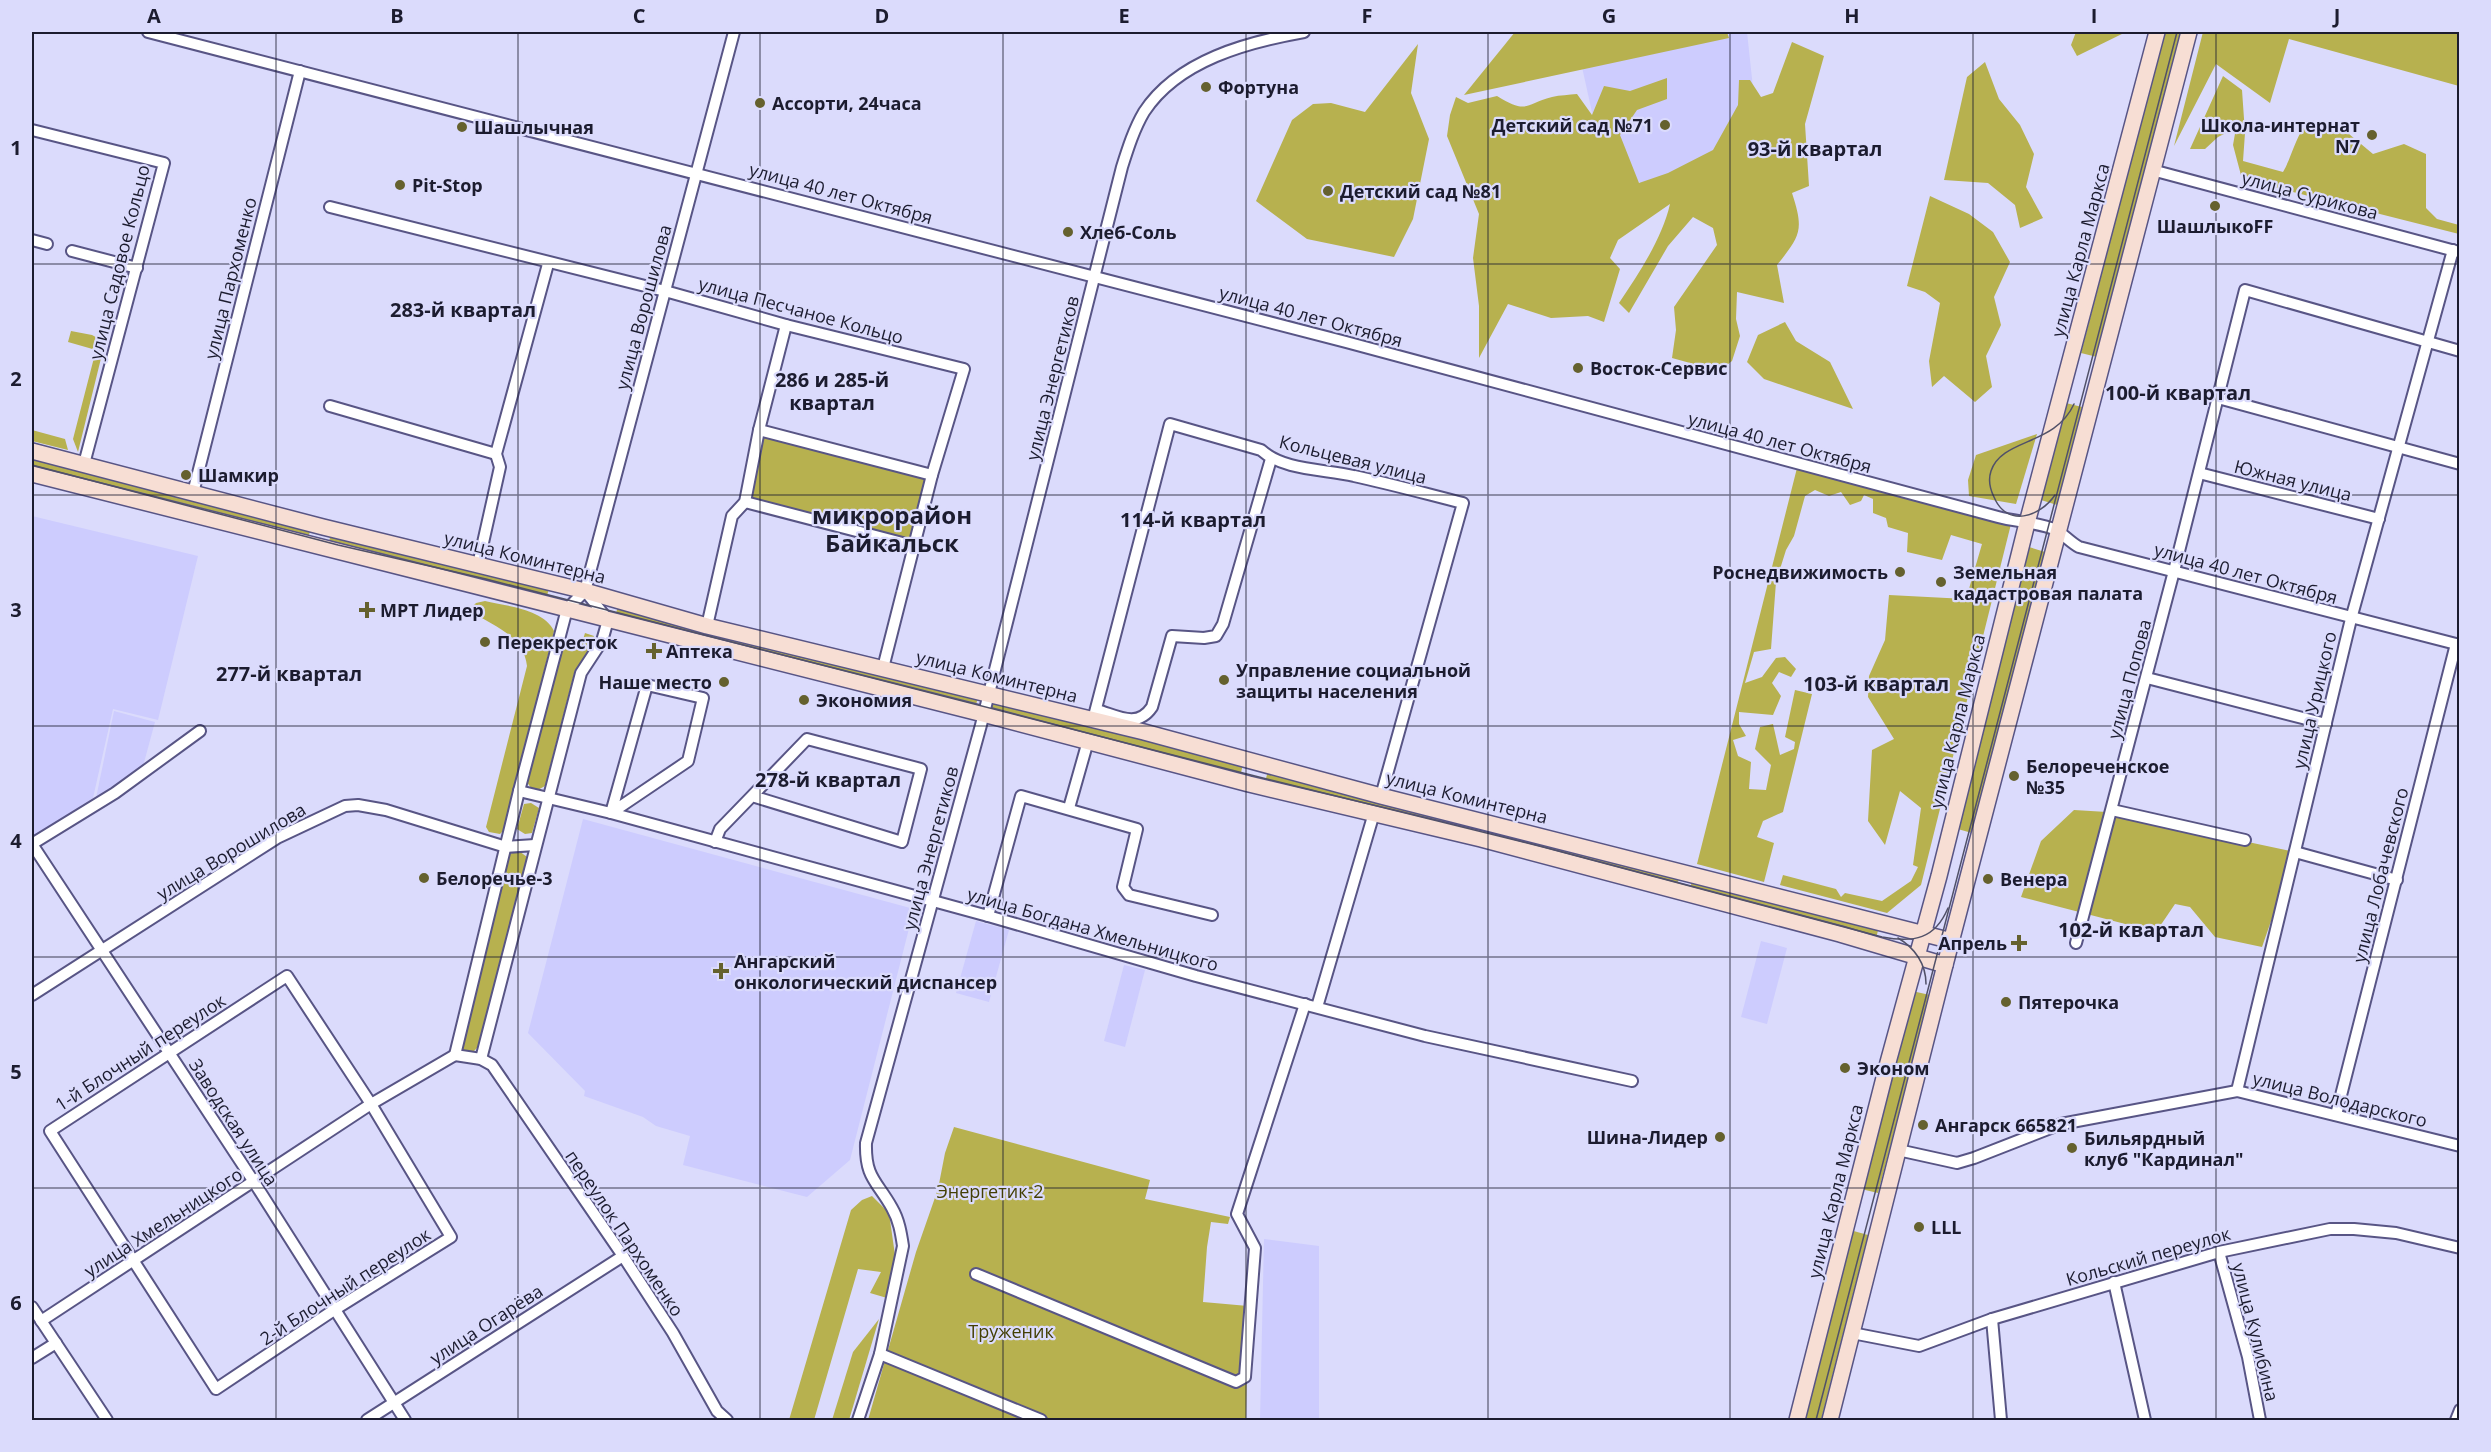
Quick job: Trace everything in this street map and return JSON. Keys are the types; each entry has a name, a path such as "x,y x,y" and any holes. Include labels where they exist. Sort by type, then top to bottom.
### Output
{"street":[{"name":"улица 40 лет Октября","path":"148,32 697,172 1573,401 1998,518 2058,531 2065,539 2079,547 2351,619 2458,644"},
{"name":"улица Ворошилова","path":"585,591 735,32"},
{"name":"улица Энергетиков","path":"858,1420 880,1354 903,1246 900,1228 893,1209 872,1180 868,1170 866,1143 983,714 1122,167 1136,127 1165,88 1207,61 1237,48 1304,32"},
{"name":"улица Карла Маркса","path":"1797,1420 2027,523 2157,32"},
{"path":"1830,1420 1945,965 2190,32"},
{"name":"улица Пархоменко","path":"193,493 300,71"},
{"name":"улица Садовое Кольцо","path":"32,129 164,163 84,464"},
{"name":"улица Сурикова","path":"2152,170 2456,251"},
{"name":"улица Песчаное Кольцо","path":"330,207 548,264 665,291 786,326 964,369 932,475 883,668"},
{"path":"32,240 47,244"},
{"path":"72,251 137,268"},
{"name":"улица Урицкого","path":"2237,1091 2351,619 2397,446 2456,251"},
{"path":"478,565 500,467 496,454 548,264"},
{"name":"улица Попова","path":"2076,943 2245,290 2460,351"},
{"path":"707,626 732,516 745,502 759,430 786,326"},
{"path":"2218,398 2460,464"},
{"path":"330,406 496,454"},
{"name":"Кольцевая улица","path":"1095,715 1170,424 1262,450 1271,459 1351,475 1463,503 1381,796"},
{"path":"759,430 932,475"},
{"name":"улица Коминтерна","path":"32,451 323,527 585,591 707,626 988,693 1095,715 1381,796 1952,941"},
{"path":"1095,715 1134,721 1146,716 1152,707 1172,636 1204,639 1216,636 1223,624 1271,459"},
{"name":"Южная улица","path":"2199,473 2379,519"},
{"name":"улица Коминтерна","path":"32,474 983,714 1249,784 1374,813 1683,892 1945,965"},
{"path":"745,502 914,546"},
{"path":"318,548 323,527"},
{"path":"585,591 608,620 602,641 581,673 481,1059 455,1054 519,791 567,609 585,591"},
{"name":"улица Лобачевского","path":"2336,1114 2397,880 2428,750 2458,644"},
{"path":"2146,678 2326,724"},
{"path":"647,685 703,698 688,761 611,813 647,685"},
{"path":"32,844 115,793 200,731"},
{"path":"715,842 720,829 807,739 921,769 902,842 752,796"},
{"path":"1069,808 1088,741"},
{"name":"улица Богдана Хмельницкого","path":"519,791 611,813 988,916 1196,976 1425,1036 1632,1081"},
{"path":"988,916 1021,796 1069,808 1137,830 1123,886 1129,895 1212,915"},
{"name":"улица Ворошилова","path":"32,995 277,838 345,806 358,805 386,810 506,847"},
{"path":"2112,810 2245,840"},
{"path":"1317,1007 1374,813"},
{"name":"Заводская улица","path":"32,844 254,1182 405,1420"},
{"path":"506,847 535,845"},
{"path":"2295,852 2397,880"},
{"name":"1-й Блочный переулок","path":"134,1260 50,1131 287,976"},
{"name":"2-й Блочный переулок","path":"134,1260 216,1389 334,1310 451,1237 371,1104 287,976"},
{"path":"976,1274 1236,1382 1245,1377 1255,1248 1237,1214 1305,1004"},
{"name":"улица Хмельницкого","path":"41,1321 371,1104 455,1054"},
{"name":"переулок Пархоменко","path":"481,1059 492,1065 623,1256 673,1333 717,1411 727,1420"},
{"name":"улица Володарского","path":"1899,1149 1957,1163 2061,1124 2237,1091 2460,1146"},
{"name":"Кольский переулок","path":"1852,1333 1919,1346 1992,1319 2219,1252 2330,1229 2396,1233 2460,1248"},
{"name":"улица Кулибина","path":"2219,1252 2248,1356 2260,1420"},
{"name":"улица Огарёва","path":"367,1420 623,1256"},
{"path":"2114,1282 2145,1420"},
{"path":"32,1307 107,1420"},
{"path":"1992,1319 2001,1420"},
{"path":"32,1358 56,1342"},
{"path":"880,1354 1041,1420"},
{"path":"2456,1420 2460,1410"}],"shaded area":[{"name":"Детский сад №71","path":"1747,32 1754,97 1691,189 1656,195 1601,153 1582,67 1708,37"},
{"path":"32,516 198,556 158,720 113,709 93,798 32,837"},
{"path":"114,711 155,722 142,770 96,798"},
{"name":"Ангарский онкологический диспансер","path":"583,819 914,909 850,1160 807,1197 683,1165 690,1136 656,1126 643,1117 584,1096 585,1091 528,1033"},
{"path":"976,921 1009,930 989,1002 956,993"},
{"path":"1761,941 1787,948 1767,1024 1741,1017"},
{"path":"1124,965 1145,970 1125,1047 1104,1041"},
{"path":"1264,1239 1319,1246 1319,1420 1260,1420"}],"green space":[{"path":"1515,32 1727,32 1729,38 1464,95"},
{"path":"2076,32 2126,32 2077,56 2071,45"},
{"path":"2165,32 2182,32 2097,357 2081,353"},
{"path":"2203,32 2459,32 2459,86 2289,39 2270,103 2216,64 2174,146"},
{"path":"1792,42 1824,56 1805,124 1809,186 1792,193 1798,216 1798,232 1777,265 1784,303 1737,292 1736,319 1740,336 1732,361 1719,371 1672,358 1676,330 1674,307 1717,245 1713,228 1693,217 1668,246 1629,313 1619,303 1656,243 1670,204 1618,240 1610,258 1620,269 1604,322 1588,316 1551,318 1508,304 1479,358 1479,306 1473,258 1479,214 1447,136 1456,97 1468,103 1497,96 1521,107 1552,97 1577,94 1592,115 1604,86 1630,91 1667,78 1667,99 1637,110 1620,135 1639,183 1668,173 1713,150 1738,105 1739,80 1750,80 1761,97 1773,93"},
{"path":"1418,44 1411,93 1429,139 1413,219 1394,257 1307,239 1256,201 1292,120 1313,104 1331,103 1365,112"},
{"path":"1985,62 1999,99 2020,125 2034,154 2026,187 2043,218 2020,228 2015,205 1988,183 1944,180 1967,77"},
{"path":"2223,76 2242,90 2245,133 2243,161 2283,172 2298,137 2311,120 2343,129 2373,154 2404,144 2426,154 2426,208 2437,219 2459,225 2459,234 2242,179 2233,145 2236,128 2218,137 2205,149 2190,149"},
{"path":"1930,196 1969,214 1993,232 2010,262 1994,297 2001,325 1986,356 1992,387 1975,402 1944,376 1932,387 1929,361 1940,303 1925,292 1907,286"},
{"path":"1785,322 1796,341 1830,362 1853,409 1764,379 1747,362 1758,335"},
{"path":"71,331 92,335 105,342 78,452 73,439 96,350 68,342"},
{"path":"2066,403 2082,407 2057,505 2041,500"},
{"path":"32,430 65,439 68,450 32,441"},
{"path":"761,431 932,475 914,546 745,502"},
{"path":"2037,434 2016,504 1969,496 1968,480 1976,455"},
{"path":"32,457 311,529 307,540 32,471"},
{"path":"1797,468 2011,524 1921,885 1887,913 1780,885 1783,875 1836,889 1841,897 1845,893 1882,901 1911,881 1918,867 1913,865 1921,808 1900,791 1885,845 1868,821 1872,750 1894,739 1868,697 1869,676 1885,640 1889,595 1966,599 1982,544 1951,535 1942,560 1907,552 1908,533 1888,527 1886,518 1873,513 1873,499 1864,495 1861,501 1850,505 1841,492 1829,496 1815,490 1805,496 1794,536 1786,550 1776,582 1771,649 1754,652 1745,683 1762,677 1776,658 1785,657 1796,669 1791,677 1779,672 1772,683 1781,696 1773,715 1739,712 1739,724 1746,736 1733,740 1738,756 1751,762 1749,789 1766,790 1771,765 1755,749 1760,727 1773,724 1780,755 1794,749 1795,742 1785,737 1795,690 1812,694 1783,812 1763,821 1757,837 1774,843 1764,882 1697,864"},
{"path":"331,534 549,588 546,600 328,545"},
{"path":"2029,547 2045,552 1972,833 1954,828"},
{"path":"485,601 533,613 549,624 554,631 504,830 500,834 489,832 486,827 527,666 525,656 514,640 470,609 476,603"},
{"path":"618,606 978,697 975,709 615,617"},
{"path":"585,633 594,636 590,651 575,670 545,786 534,792 526,781 564,641 581,646"},
{"path":"993,700 1243,764 1240,777 990,713"},
{"path":"1268,771 1680,876 1676,888 1265,782"},
{"path":"531,803 539,808 532,833 525,834 517,829 524,804"},
{"path":"2074,810 2107,812 2295,852 2262,947 2215,937 2190,907 2175,904 2156,932 2021,897 2041,841"},
{"path":"519,851 527,857 480,1045 470,1055 461,1048 510,854"},
{"path":"1692,879 1879,926 1876,939 1690,891"},
{"path":"1912,991 1930,995 1878,1193 1861,1189"},
{"name":"Труженик","path":"954,1127 1150,1180 1145,1199 1230,1217 1228,1224 1211,1222 1203,1302 1248,1306 1246,1420 868,1420 916,1252 938,1189 945,1153"},
{"path":"872,1196 889,1213 895,1255 887,1298 870,1293 881,1272 858,1269 814,1420 789,1420 851,1210 862,1200"},
{"path":"1850,1230 1868,1235 1821,1420 1802,1420"},
{"path":"879,1319 849,1420 832,1420 853,1352"}],"tram line":[{"path":"1816,1420 2177,32"},
{"path":"2055,495 2041,509 2024,516 2015,516 2000,507 1994,497 1991,491 1990,474 1997,460 2017,446 2055,428 2074,404"},
{"path":"32,465 338,545 486,579 1247,774 1543,847 1882,937 1914,939 1922,936 1937,926 1948,908"},
{"path":"1898,938 1910,947 1922,963 1926,984"}],"place":[{"name":"Фортуна","path":"1206,87"},
{"name":"Ассорти, 24часа","path":"760,103"},
{"name":"Детский сад №71","path":"1665,125"},
{"name":"Шашлычная","path":"462,127"},
{"name":"Школа-интернат N7","path":"2372,135"},
{"name":"Pit-Stop","path":"400,185"},
{"name":"Детский сад №81","path":"1328,191"},
{"name":"ШашлыкoFF","path":"2215,206"},
{"name":"Хлеб-Соль","path":"1068,232"},
{"name":"Восток-Сервис","path":"1578,368"},
{"name":"Шамкир","path":"186,475"},
{"name":"Роснедвижимость","path":"1900,572"},
{"name":"Земельная кадастровая палата","path":"1941,582"},
{"name":"МРТ Лидер","path":"367,610"},
{"name":"Перекресток","path":"485,642"},
{"name":"Аптека","path":"654,651"},
{"name":"Управление социальной защиты населения","path":"1224,680"},
{"name":"Наше место","path":"724,682"},
{"name":"Экономия","path":"804,700"},
{"name":"Белореченское №35","path":"2014,776"},
{"name":"Белоречье-3","path":"424,878"},
{"name":"Венера","path":"1988,879"},
{"name":"Апрель","path":"2019,943"},
{"name":"Ангарский онкологический диспансер","path":"721,971"},
{"name":"Пятерочка","path":"2006,1002"},
{"name":"Эконом","path":"1845,1068"},
{"name":"Ангарск 665821","path":"1923,1125"},
{"name":"Шина-Лидер","path":"1720,1137"},
{"name":"Бильярдный клуб \"Кардинал\"","path":"2072,1148"},
{"name":"LLL","path":"1919,1227"}],"district":[{"name":"93-й квартал","path":"1815,148"},
{"name":"283-й квартал","path":"463,309"},
{"name":"286 и 285-й квартал","path":"832,390"},
{"name":"100-й квартал","path":"2178,392"},
{"name":"114-й квартал","path":"1193,519"},
{"name":"микрорайон Байкальск","path":"892,528"},
{"name":"277-й квартал","path":"289,673"},
{"name":"103-й квартал","path":"1876,683"},
{"name":"278-й квартал","path":"828,779"},
{"name":"102-й квартал","path":"2131,929"}],"park label":[{"name":"Энергетик-2","path":"990,1191"}]}
